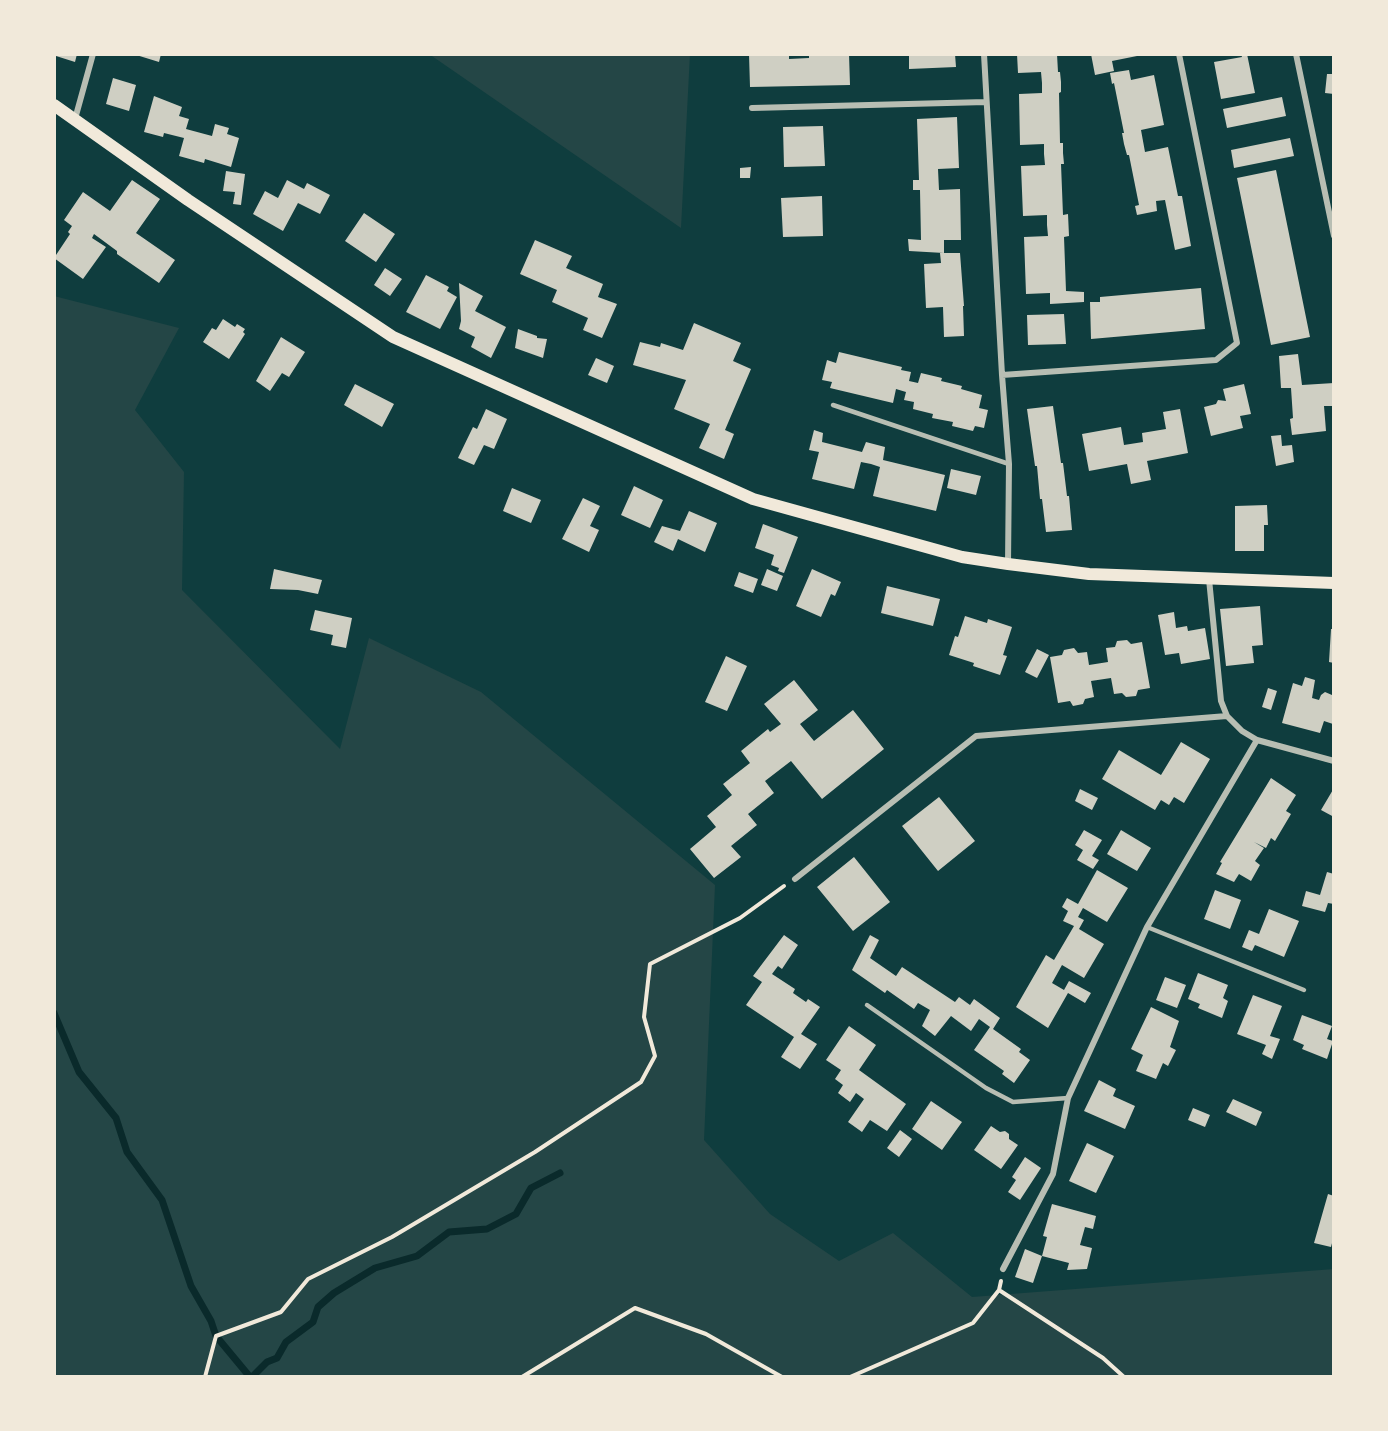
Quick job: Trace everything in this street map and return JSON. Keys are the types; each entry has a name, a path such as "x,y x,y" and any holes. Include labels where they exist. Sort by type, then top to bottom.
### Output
{"main road":[{"path":"54,105 188,200 393,338 753,499 962,557 1008,564 1089,574 1334,583"}],"street":[{"path":"75,120 93,54"},
{"path":"984,54 1009,464 1008,564"},
{"path":"1002,375 1216,360 1237,343 1179,54"},
{"path":"1296,54 1334,236"},
{"path":"752,108 986,102"},
{"path":"1209,578 1221,701 1227,716 1242,732 1257,740 1334,761"},
{"path":"795,879 976,736 1227,716"},
{"path":"1003,1269 1053,1174 1068,1098 1147,927 1257,740"}],"lane":[{"path":"833,405 1009,464"},
{"path":"1147,927 1304,990"},
{"path":"867,1005 986,1088 1012,1102 1068,1098"}],"path":[{"path":"205,1377 216,1336 281,1312 308,1279 392,1237 535,1152 641,1082 655,1056 644,1017 650,964 740,918 795,879"},
{"path":"850,1377 973,1323 999,1290 1003,1269"},
{"path":"999,1290 1103,1358 1124,1377"},
{"path":"522,1377 635,1308 706,1334 782,1377"}],"shaded area":[{"path":"429,54 690,54 681,228"},
{"path":"54,296 179,328 135,410 184,472 182,590 340,749 369,638 481,692 715,885 704,1140 770,1214 839,1261 893,1233 972,1297 1334,1269 1334,1377 54,1377"}],"building":[{"path":"54,54 77,54 75,62 56,56 54,61"},
{"path":"133,54 161,54 159,62"},
{"path":"749,54 789,54 789,59 809,58 809,54 849,54 850,85 750,87"},
{"path":"909,54 955,54 956,67 909,69"},
{"path":"1017,54 1057,54 1061,82 1059,93 1060,143 1063,143 1064,164 1061,164 1063,215 1068,214 1069,236 1064,237 1066,291 1084,292 1084,302 1050,304 1050,293 1026,294 1024,237 1048,236 1047,215 1023,216 1021,166 1045,165 1044,144 1020,145 1019,94 1042,93 1042,83 1041,72 1018,73"},
{"path":"1091,54 1142,55 1112,61 1114,71 1095,75"},
{"path":"1241,54 1247,54 1255,93 1221,99 1214,62 1242,57"},
{"path":"1129,70 1131,80 1154,75 1164,125 1141,130 1145,152 1168,147 1178,196 1182,196 1191,246 1175,250 1165,200 1156,201 1157,211 1137,215 1135,206 1139,205 1110,73"},
{"path":"1327,74 1334,74 1334,94 1325,93"},
{"path":"113,78 136,85 129,111 106,104"},
{"path":"154,96 182,107 179,116 189,119 186,129 212,136 215,124 229,128 227,134 239,138 231,167 205,159 204,163 179,156 184,138 164,133 163,137 144,132"},
{"path":"1282,97 1286,116 1227,128 1223,109"},
{"path":"957,117 959,168 938,169 939,190 960,189 961,240 944,240 944,253 909,251 908,239 921,240 920,190 913,190 913,180 919,180 917,119"},
{"path":"823,126 825,166 784,167 783,127"},
{"path":"1290,138 1294,156 1234,168 1231,150"},
{"path":"751,167 750,178 740,178 740,168"},
{"path":"1276,170 1310,337 1271,345 1237,178"},
{"path":"226,171 245,174 241,205 233,204 235,192 223,191"},
{"path":"132,180 160,199 136,233 175,260 159,283 117,254 117,251 94,234 92,238 106,247 83,279 54,258 70,234 68,232 72,226 64,220 83,192 110,211"},
{"path":"287,180 304,189 307,183 330,195 320,214 298,203 283,231 253,214 265,191 278,198"},
{"path":"822,196 823,236 783,237 781,198"},
{"path":"364,213 395,234 376,262 345,241"},
{"path":"535,240 572,256 566,268 603,284 598,297 617,304 602,338 583,330 588,318 552,302 557,290 520,274"},
{"path":"940,253 960,253 964,336 944,337 943,307 926,308 924,264 941,263"},
{"path":"385,268 402,279 390,296 374,285"},
{"path":"426,275 449,287 447,291 457,297 440,329 406,312"},
{"path":"459,283 483,296 475,311 506,327 491,358 471,347 475,337 459,329 461,321"},
{"path":"1201,288 1205,329 1091,339 1090,302 1100,302 1100,297"},
{"path":"1064,314 1066,344 1028,345 1027,315"},
{"path":"223,319 235,327 237,324 245,329 243,332 245,334 229,359 203,342 212,328 216,330"},
{"path":"694,323 741,343 733,361 751,369 725,430 734,434 724,459 699,448 710,424 674,409 686,380 633,365 640,342 660,347 661,343 683,350"},
{"path":"518,329 537,336 537,338 547,339 543,358 515,348"},
{"path":"281,337 305,352 289,377 282,373 270,391 256,381"},
{"path":"839,352 902,367 901,370 911,372 909,381 918,383 921,373 942,378 941,381 962,386 961,389 982,395 979,408 988,410 984,428 975,426 973,431 952,426 953,422 932,418 933,414 913,409 914,402 904,400 906,392 896,389 893,403 830,388 832,382 822,380 827,360 836,363"},
{"path":"1298,354 1302,385 1334,383 1334,406 1324,406 1326,431 1292,435 1291,388 1281,388 1279,356"},
{"path":"596,358 614,366 607,383 588,375"},
{"path":"355,384 394,404 382,427 344,405"},
{"path":"1244,384 1251,414 1240,416 1243,428 1211,436 1204,407 1216,404 1218,400 1226,401 1223,389"},
{"path":"1053,406 1061,463 1063,463 1067,496 1069,496 1072,530 1046,532 1027,409"},
{"path":"486,409 507,419 494,449 484,445 474,465 458,458 473,427 477,429"},
{"path":"1180,409 1188,453 1147,461 1151,480 1131,484 1127,464 1089,471 1082,434 1121,427 1124,445 1143,442 1142,433 1166,429 1163,412"},
{"path":"814,430 823,433 822,442 862,452 866,442 885,447 883,460 945,475 936,511 873,496 880,467 871,464 861,462 854,489 812,479 819,452 809,450"},
{"path":"1281,435 1282,446 1292,445 1294,462 1276,466 1271,436"},
{"path":"951,469 981,476 976,495 947,488"},
{"path":"634,486 663,500 650,528 621,515"},
{"path":"512,488 541,500 531,523 503,511"},
{"path":"583,498 600,506 590,526 599,530 589,552 562,539"},
{"path":"1267,505 1268,525 1264,525 1264,551 1235,551 1235,506"},
{"path":"689,511 717,523 705,552 678,539 673,551 654,542 662,526 680,531"},
{"path":"763,524 798,537 784,573 771,565 774,555 755,548"},
{"path":"274,569 322,580 318,594 298,590 270,589"},
{"path":"767,569 783,576 777,591 761,585"},
{"path":"812,569 841,582 835,596 831,594 821,617 796,606"},
{"path":"739,572 758,579 753,593 734,586"},
{"path":"887,586 940,599 933,626 881,613"},
{"path":"1260,606 1263,645 1252,646 1254,663 1226,666 1220,609"},
{"path":"315,610 352,618 346,648 331,645 333,635 310,630"},
{"path":"1174,612 1176,628 1187,626 1188,631 1205,628 1210,659 1181,664 1179,653 1165,655 1158,615"},
{"path":"965,616 987,623 988,619 1012,627 1003,655 1007,656 1000,675 949,655"},
{"path":"1331,629 1334,629 1334,663 1329,662"},
{"path":"1127,640 1131,644 1142,642 1150,688 1138,690 1136,696 1126,697 1122,693 1114,694 1111,678 1091,681 1094,697 1085,699 1083,704 1073,706 1070,701 1058,703 1050,657 1062,655 1064,650 1074,648 1078,653 1087,652 1089,665 1108,662 1106,648 1115,647 1117,641"},
{"path":"1037,649 1049,655 1037,678 1025,672"},
{"path":"726,656 747,666 727,711 705,702"},
{"path":"1305,677 1315,680 1312,698 1319,700 1325,692 1334,698 1333,724 1324,721 1320,733 1282,723 1293,683 1302,686"},
{"path":"794,680 818,710 800,724 814,741 853,710 884,749 822,799 791,761 765,781 774,793 748,814 757,825 731,846 741,857 714,878 690,849 716,827 707,816 732,795 723,784 750,763 741,751 768,729 770,732 781,724 764,704"},
{"path":"1268,688 1277,691 1271,710 1262,707"},
{"path":"1181,742 1210,759 1184,803 1174,797 1169,805 1161,800 1155,810 1102,779 1119,750 1161,775"},
{"path":"1271,778 1296,795 1286,811 1291,814 1275,841 1271,838 1266,848 1254,842 1264,848 1255,861 1260,865 1251,881 1239,874 1234,882 1216,874 1222,863 1220,862"},
{"path":"1334,788 1334,817 1321,810"},
{"path":"1080,789 1098,798 1092,810 1075,801"},
{"path":"939,797 975,841 938,871 902,826"},
{"path":"1084,830 1102,840 1092,856 1099,860 1093,869 1077,860 1083,850 1075,845"},
{"path":"1121,830 1151,848 1137,871 1107,854"},
{"path":"854,857 890,902 853,931 817,887"},
{"path":"1097,870 1128,888 1107,922 1083,908 1078,917 1084,920 1079,929 1104,944 1084,978 1062,965 1052,983 1064,990 1069,981 1091,993 1085,1003 1068,993 1048,1028 1016,1007 1046,955 1054,960 1074,926 1063,921 1068,911 1062,907 1067,898 1078,904"},
{"path":"1327,872 1334,874 1334,904 1328,903 1325,912 1302,906 1306,891 1320,895"},
{"path":"1215,890 1241,900 1230,929 1204,919"},
{"path":"1269,909 1299,921 1284,957 1255,945 1252,951 1242,947 1249,930 1259,934"},
{"path":"784,935 798,945 782,969 778,966 772,974 795,989 793,993 806,1002 808,999 820,1007 801,1034 817,1044 800,1069 781,1057 794,1037 746,1005 762,982 753,976"},
{"path":"870,935 879,940 870,958 896,976 902,967 955,1002 959,997 970,1005 974,999 1000,1018 993,1029 1021,1049 1019,1052 1030,1060 1014,1083 1002,1074 1004,1071 974,1050 990,1027 979,1019 971,1031 951,1016 935,1036 922,1026 930,1010 918,1003 914,1009 887,990 885,993 852,970"},
{"path":"1198,973 1228,985 1223,998 1228,1001 1222,1018 1198,1008 1200,1004 1188,999"},
{"path":"1165,977 1186,985 1177,1008 1156,1000"},
{"path":"1253,995 1282,1006 1270,1036 1280,1039 1272,1059 1262,1054 1266,1045 1237,1034"},
{"path":"1151,1007 1179,1021 1170,1047 1176,1050 1168,1066 1163,1063 1156,1079 1136,1071 1143,1055 1131,1049"},
{"path":"1302,1015 1332,1026 1327,1039 1333,1041 1327,1059 1302,1049 1304,1045 1293,1040"},
{"path":"849,1026 876,1045 859,1070 906,1104 887,1131 870,1120 862,1132 848,1122 864,1099 856,1093 850,1102 838,1093 843,1085 835,1079 841,1070 826,1060"},
{"path":"1099,1080 1116,1089 1113,1096 1135,1106 1125,1129 1084,1111"},
{"path":"1233,1099 1262,1112 1256,1126 1226,1112"},
{"path":"931,1101 962,1122 942,1150 912,1129"},
{"path":"1193,1108 1210,1115 1205,1127 1188,1120"},
{"path":"991,1126 1000,1132 1005,1131 1009,1134 1009,1139 1018,1145 1001,1169 974,1150"},
{"path":"900,1130 912,1139 899,1157 887,1148"},
{"path":"1087,1143 1114,1156 1096,1193 1069,1181"},
{"path":"1025,1157 1041,1168 1020,1200 1008,1192 1016,1180 1012,1177"},
{"path":"1328,1194 1334,1196 1334,1235 1331,1247 1314,1243"},
{"path":"1052,1204 1096,1216 1093,1229 1085,1227 1080,1245 1092,1248 1087,1269 1067,1270 1069,1263 1042,1256 1047,1237 1043,1236"},
{"path":"1025,1249 1042,1256 1033,1283 1015,1277"}],"waterway":[{"path":"54,1013 79,1072 116,1118 127,1152 162,1200 191,1286 211,1321 216,1336 250,1377"},
{"path":"252,1377 267,1362 277,1358 286,1342 313,1322 318,1307 334,1293 375,1268 417,1256 449,1232 487,1229 516,1214 531,1188 560,1173"}]}
